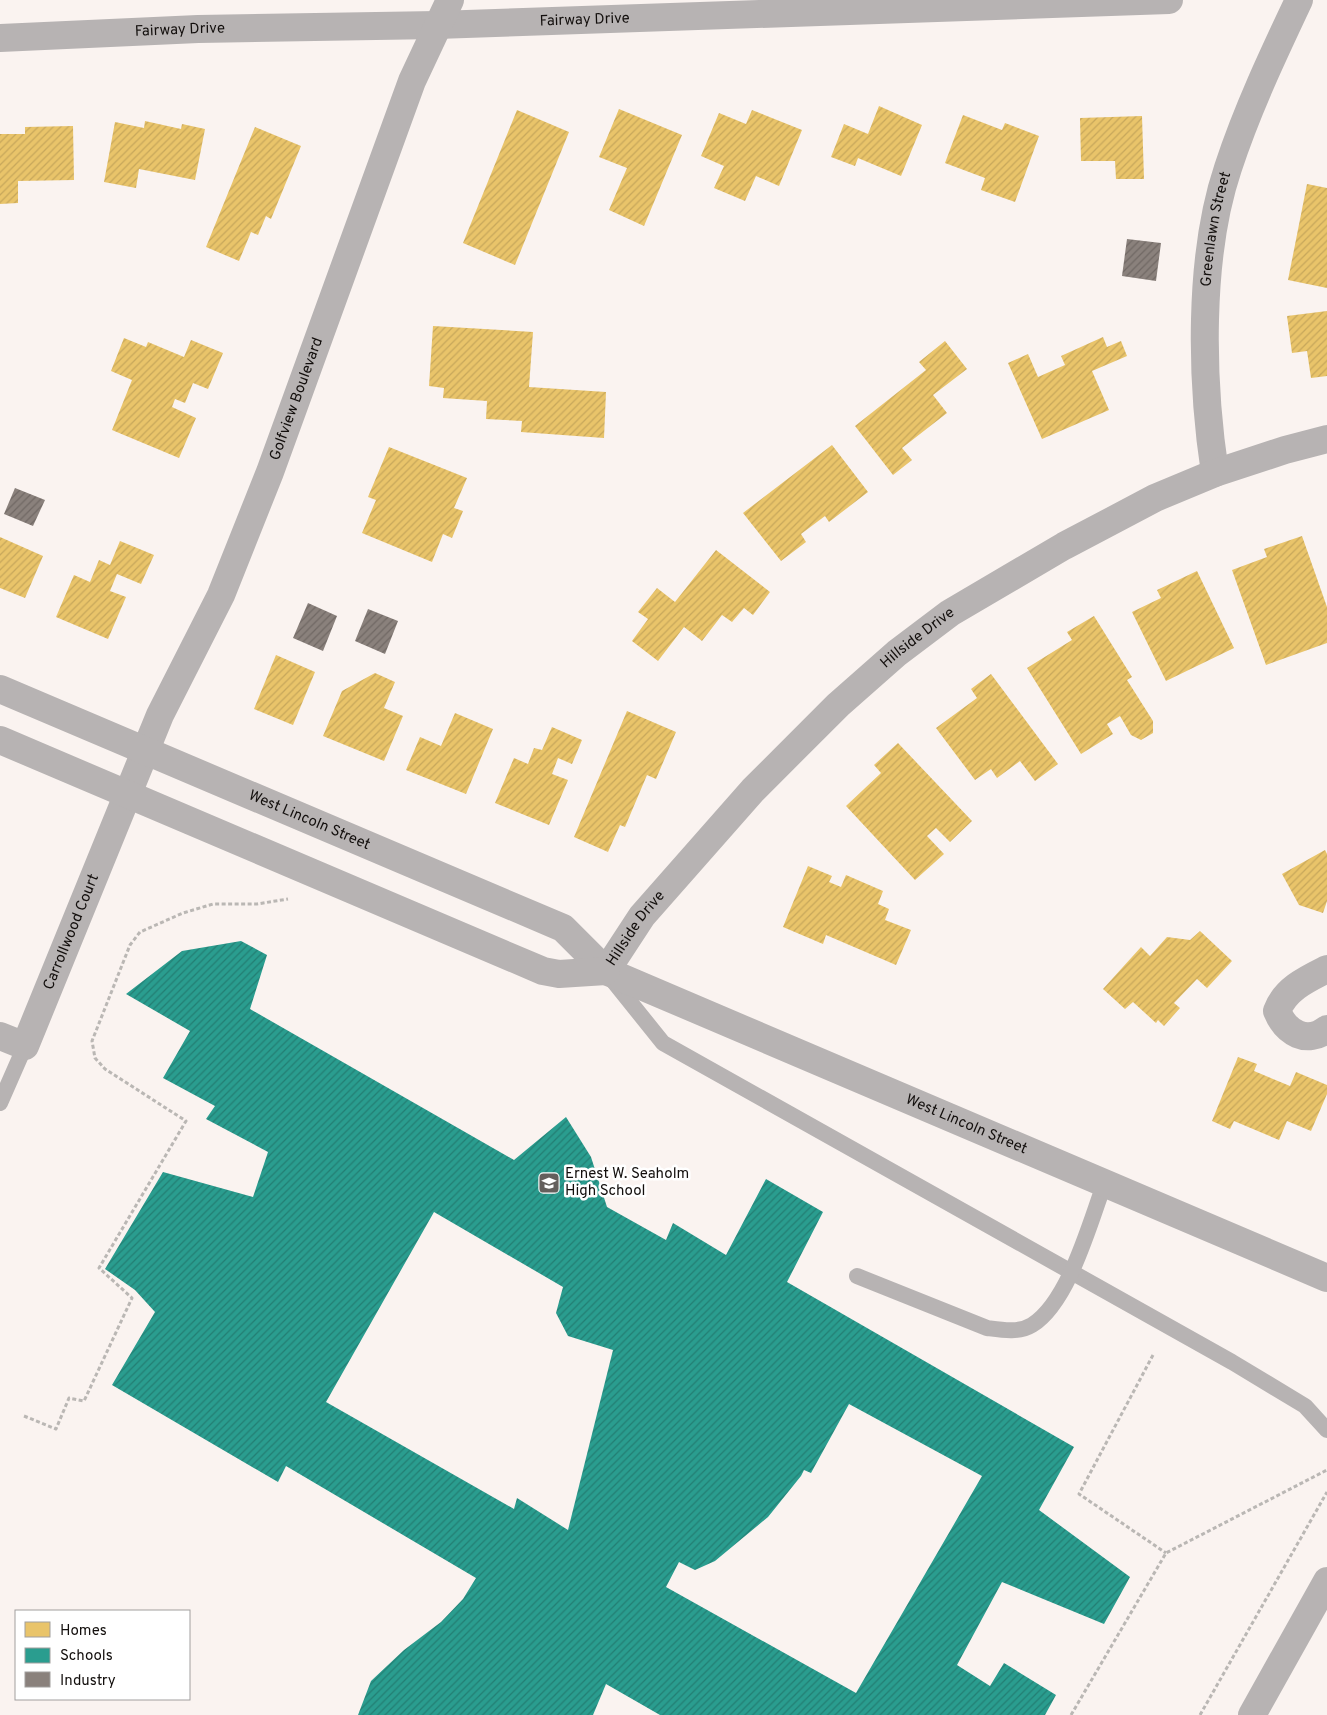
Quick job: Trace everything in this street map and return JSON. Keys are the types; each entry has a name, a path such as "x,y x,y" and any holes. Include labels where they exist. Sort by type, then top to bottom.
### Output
{"street":[{"name":"Golfview Boulevard","path":"129,793 163,710 220,595 270,472 412,81 450,0"},
{"name":"Fairway Drive","path":"0,38 198,29 438,26 1169,0"},
{"name":"Greenlawn Street","path":"1215,473 1210,443 1206,358 1208,285 1218,209 1227,169 1245,122 1299,0"},
{"name":"Hillside Drive","path":"606,971 642,916 753,790 838,705 897,653 950,613 1064,546 1155,498 1215,473 1285,450 1327,439"},
{"name":"West Lincoln Street","path":"0,689 564,928 606,971 1327,1278"},
{"name":"West Lincoln Street","path":"0,740 129,793 543,971 559,974 606,971"},
{"name":"Carrollwood Court","path":"25,1046 60,956 129,793"},
{"path":"1327,969 1291,990 1281,1000 1277,1011 1282,1022 1290,1030 1302,1036 1314,1037 1327,1029"},
{"path":"0,1036 25,1046"},
{"path":"1252,1715 1327,1581"}],"lane":[{"path":"606,971 663,1044 1232,1362 1305,1406 1327,1430"},
{"path":"0,1103 25,1046"},
{"path":"857,1276 987,1328 1020,1330 1032,1325 1049,1311 1070,1273 1105,1182"}],"path":[{"path":"24,1416 56,1429 69,1398 84,1401 132,1298 99,1268 186,1121 105,1069 95,1058 92,1041 130,945 140,932 183,913 214,904 257,904 288,899"},
{"path":"1153,1355 1078,1494 1166,1553"},
{"path":"1071,1715 1166,1553 1327,1470"},
{"path":"1200,1715 1327,1492"}],"building: Homes":[{"path":"879,106 922,125 901,176 858,158 855,166 831,157 844,124 868,134"},
{"path":"619,109 682,135 644,226 609,210 627,168 599,157"},
{"path":"517,110 569,132 515,265 463,243"},
{"path":"752,110 802,130 779,186 756,176 745,201 714,188 724,166 701,156 719,113 746,124"},
{"path":"963,115 1002,130 1005,123 1039,136 1015,202 981,190 985,178 945,163"},
{"path":"1142,116 1144,179 1116,179 1115,161 1081,161 1080,118"},
{"path":"145,121 181,129 182,124 205,129 195,180 139,169 136,188 104,182 115,122 144,128"},
{"path":"73,126 74,180 18,181 18,203 0,204 0,134 25,134 25,127"},
{"path":"255,127 301,146 271,219 266,216 258,235 251,232 239,261 206,247"},
{"path":"1307,184 1327,188 1327,288 1288,280"},
{"path":"1327,311 1327,376 1311,378 1307,351 1292,353 1287,316"},
{"path":"433,326 533,332 529,387 606,392 604,438 521,432 522,421 486,419 487,401 443,398 444,388 429,386"},
{"path":"1103,337 1107,347 1121,341 1127,356 1092,371 1109,410 1042,439 1008,363 1028,354 1038,377 1065,365 1061,356"},
{"path":"124,338 146,347 148,342 184,357 191,340 223,353 208,389 193,383 185,403 175,399 172,407 196,418 179,458 112,430 132,380 111,371"},
{"path":"945,341 967,369 933,395 947,413 902,448 912,460 893,475 855,426 926,370 919,362"},
{"path":"832,445 868,492 829,522 825,516 801,534 806,542 781,561 743,513"},
{"path":"389,447 467,478 454,508 463,511 452,538 443,534 432,562 362,533 376,500 368,497"},
{"path":"1302,536 1327,607 1327,643 1266,665 1232,570 1267,557 1264,549"},
{"path":"0,537 43,556 25,598 0,588"},
{"path":"120,541 154,555 141,584 117,574 110,591 126,597 108,639 56,617 74,575 90,582 99,560 110,565"},
{"path":"716,550 770,592 753,615 744,608 732,622 722,615 702,641 684,627 658,661 632,641 648,619 638,612 657,588 675,602"},
{"path":"1197,571 1234,648 1166,681 1132,612 1161,598 1157,590"},
{"path":"1094,616 1132,677 1127,680 1153,721 1153,733 1141,740 1131,735 1120,716 1107,724 1113,734 1081,754 1027,668 1072,640 1067,632"},
{"path":"276,655 315,672 293,725 254,709"},
{"path":"375,673 395,682 384,708 403,716 384,761 323,736 342,691"},
{"path":"991,674 1058,764 1035,781 1020,761 997,778 991,769 975,780 936,728 977,698 971,689"},
{"path":"627,711 676,732 656,779 647,775 625,827 620,825 608,852 574,837"},
{"path":"455,713 493,729 466,794 406,770 420,737 441,746"},
{"path":"552,727 582,740 572,764 558,758 552,774 568,780 549,825 495,803 514,758 528,764 534,748 542,750"},
{"path":"898,743 972,821 950,842 936,828 927,836 944,854 915,880 846,806 881,773 874,765"},
{"path":"1325,850 1327,854 1327,901 1323,913 1299,905 1282,874"},
{"path":"808,866 832,876 829,882 841,887 846,875 883,891 878,904 889,909 885,920 911,930 896,965 826,935 823,944 783,927"},
{"path":"1200,931 1232,961 1207,988 1197,979 1174,1003 1180,1008 1164,1026 1158,1020 1156,1023 1133,1002 1125,1009 1103,989 1141,947 1150,956 1167,937 1190,940"},
{"path":"1238,1057 1257,1064 1254,1071 1290,1086 1296,1072 1327,1085 1327,1094 1311,1131 1287,1121 1279,1140 1234,1121 1230,1129 1212,1121"}],"building: Schools":[{"path":"241,941 267,955 250,1009 514,1160 566,1117 591,1157 607,1207 666,1240 673,1223 726,1255 766,1179 823,1212 787,1282 1074,1447 1039,1510 1130,1577 1104,1624 1002,1582 957,1665 990,1686 1004,1663 1056,1695 1045,1715 660,1715 606,1684 593,1715 358,1715 371,1681 404,1650 441,1622 463,1599 476,1578 286,1466 278,1482 112,1385 155,1312 135,1290 105,1269 163,1172 253,1197 268,1152 206,1119 215,1106 163,1078 190,1031 126,994 182,951","holes":["434,1212 563,1287 556,1313 568,1336 613,1350 568,1530 517,1498 514,1509 326,1402","849,1404 982,1476 856,1693 666,1587 679,1562 695,1570 715,1561 768,1517 804,1470 811,1473"]}],"building: Industry":[{"path":"1127,239 1161,243 1156,281 1122,276"},
{"path":"15,488 45,500 33,526 4,514"},
{"path":"308,603 337,616 323,651 293,638"},
{"path":"368,609 398,621 385,654 355,641"}],"place":[{"name":"Ernest W. Seaholm High School","path":"549,1183"}]}
